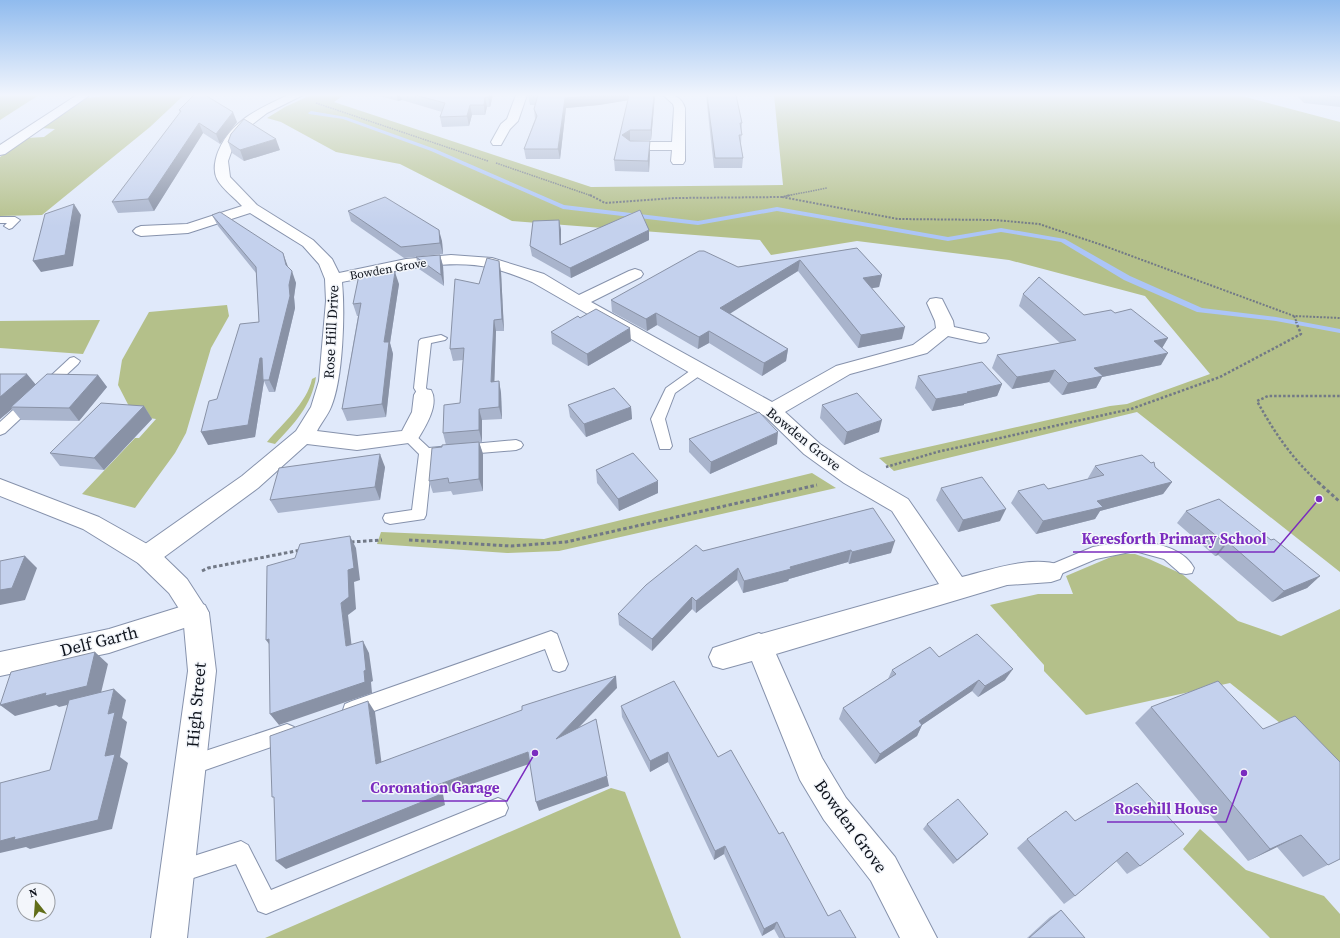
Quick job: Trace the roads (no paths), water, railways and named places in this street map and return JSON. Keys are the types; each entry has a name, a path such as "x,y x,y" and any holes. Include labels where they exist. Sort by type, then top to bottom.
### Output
{"street":[{"path":"0,151 18,139"},
{"name":"Rose Hill Drive","path":"147,556 250,482 303,436 321,407 329,381 335,301 334,279 326,262 308,243 252,208 223,178 221,161 228,144 232,139"},
{"path":"678,139 678,161"},
{"path":"630,146 677,146"},
{"path":"141,231 188,228 252,208"},
{"name":"Bowden Grove","path":"334,279 406,264 451,260 492,263 538,278 698,371 772,411 812,449 852,477 900,505 956,589"},
{"path":"578,302 635,274"},
{"path":"936,303 944,321 945,330"},
{"path":"945,330 980,338"},
{"path":"772,411 843,370 920,349 945,330"},
{"path":"303,436 357,442 409,437 422,412 424,395"},
{"name":"High Street","path":"0,487 91,523 147,556 178,586 196,612 202,671 169,938"},
{"path":"723,657 759,645 1007,575 1051,572"},
{"name":"Delf Garth","path":"0,664 109,641 196,612"},
{"name":"Bowden Grove","path":"759,645 811,769 835,809 883,869 919,938"}],"lane":[{"path":"0,220 15,220 9,226"},
{"path":"424,395 420,388 425,341 441,338"},
{"path":"0,430 74,361"},
{"path":"665,446 658,420 670,391 698,371"},
{"path":"409,437 426,453 516,445"},
{"path":"390,518 419,514 426,453"},
{"path":"1051,572 1092,553 1135,545 1169,554 1186,568"},
{"path":"337,716 551,639 559,664"},
{"path":"191,765 300,729"},
{"path":"177,872 241,852 266,902 498,808"}],"waterway":[{"path":"402,139 433,150 563,207 698,223 777,209 948,239 1001,230 1063,240 1127,278 1200,310 1276,319 1340,331"}],"place":[{"name":"Keresforth Primary School","path":"1319,499"},
{"name":"Coronation Garage","path":"535,753"},
{"name":"Rosehill House","path":"1244,773"}]}
